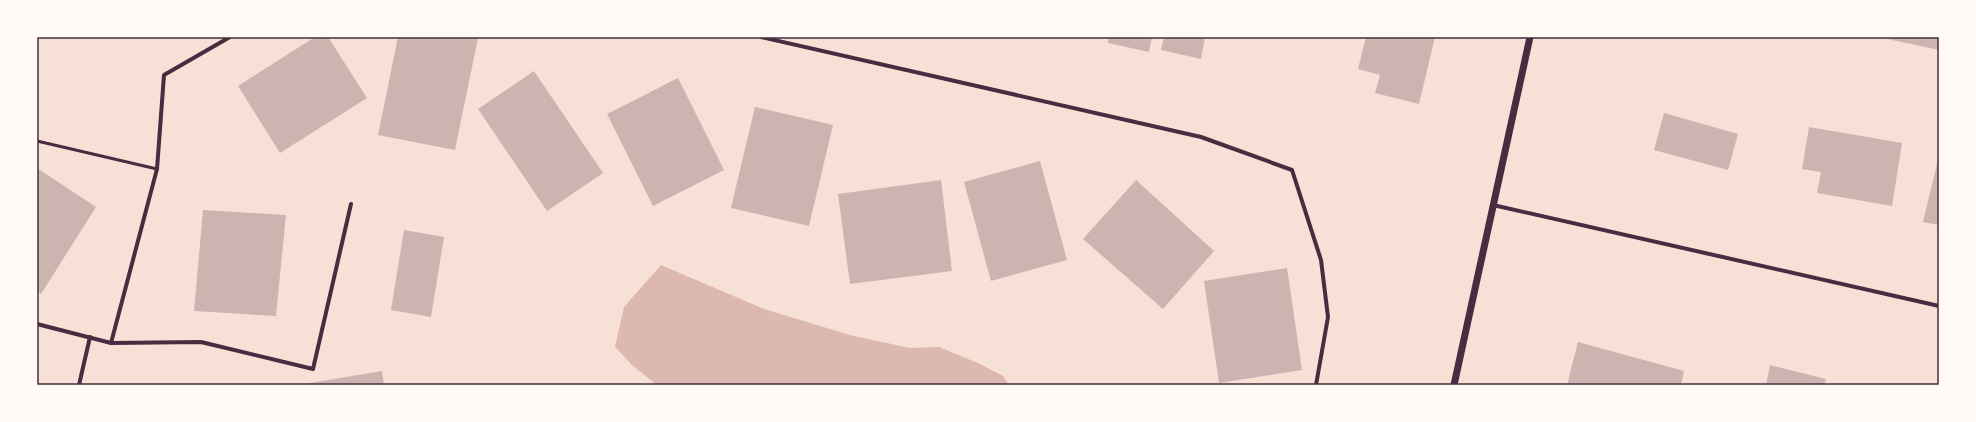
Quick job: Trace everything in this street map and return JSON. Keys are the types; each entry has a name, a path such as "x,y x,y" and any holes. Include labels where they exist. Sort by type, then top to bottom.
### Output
{"street":[{"path":"111,342 157,169 164,75 230,37"},
{"path":"761,37 1201,137 1292,170 1321,260 1328,317 1316,385"},
{"path":"1454,385 1530,37"},
{"path":"37,324 111,342 201,342 313,369 351,204"},
{"path":"1493,205 1939,306"},
{"path":"79,385 90,337"}],"lane":[{"path":"37,141 157,169"}],"shaded area":[{"path":"661,265 764,309 850,335 910,348 939,347 978,363 1003,376 1009,385 657,385 632,365 615,347 624,307"}],"building":[{"path":"315,37 328,37 367,98 280,153 238,86"},
{"path":"398,37 478,38 455,150 378,135"},
{"path":"1109,37 1152,37 1149,52 1108,43"},
{"path":"1164,37 1205,37 1201,59 1161,50"},
{"path":"1366,37 1435,37 1419,104 1375,93 1380,75 1358,69"},
{"path":"1883,37 1939,37 1939,50 1883,38"},
{"path":"534,71 603,173 547,211 478,109"},
{"path":"678,78 724,170 653,206 607,114"},
{"path":"755,107 833,125 809,226 731,208"},
{"path":"1664,113 1738,134 1728,170 1654,150"},
{"path":"1809,127 1902,143 1892,206 1817,193 1821,172 1802,169"},
{"path":"1938,160 1939,161 1939,225 1923,222"},
{"path":"1040,161 1067,260 991,281 964,182"},
{"path":"37,168 96,207 41,294 37,291"},
{"path":"941,180 952,271 850,284 838,194"},
{"path":"1136,180 1214,251 1163,309 1083,239"},
{"path":"203,210 286,215 276,316 194,311"},
{"path":"404,230 444,237 431,317 391,310"},
{"path":"1287,268 1302,370 1219,383 1204,281"},
{"path":"1578,342 1684,371 1681,385 1567,385"},
{"path":"1770,365 1826,379 1824,385 1766,385"},
{"path":"382,371 384,385 304,385 304,384"}]}
